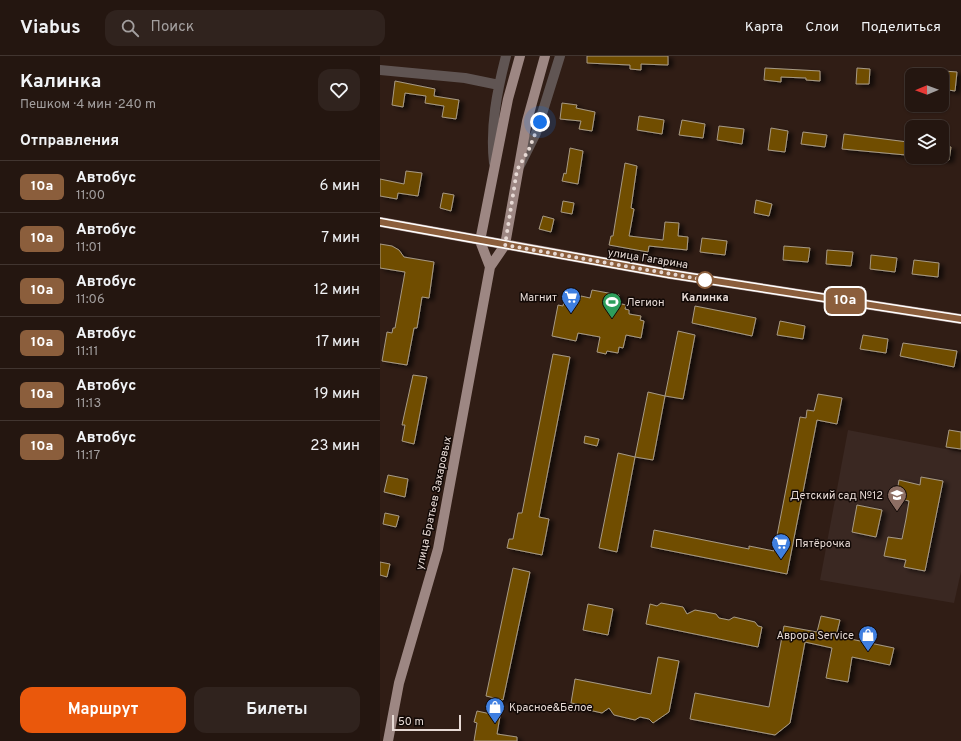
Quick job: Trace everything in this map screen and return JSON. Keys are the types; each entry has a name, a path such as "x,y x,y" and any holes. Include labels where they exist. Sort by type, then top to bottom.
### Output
{"main road":[{"path":"490,267 480,241 508,99 520,56"},
{"path":"505,245 517,170 527,121 545,56"},
{"name":"улица Гагарина","path":"380,222 670,274 961,318"},
{"name":"улица Братьев Захаровых","path":"388,741 399,683 438,549 490,267 505,245"}],"street":[{"path":"494,166 492,147 493,121 506,56"},
{"path":"517,170 536,133 560,56"},
{"path":"380,70 465,78 499,85"}],"shaded area":[{"name":"Детский сад №12","path":"848,430 961,452 961,572 954,603 820,580"}],"building":[{"path":"587,56 668,56 668,65 641,64 641,70 630,69 630,65 587,63"},
{"path":"765,68 820,71 820,81 806,80 806,78 781,77 781,82 764,80"},
{"path":"857,68 870,69 869,84 856,84"},
{"path":"949,71 957,72 955,91 949,90"},
{"path":"395,81 435,89 434,96 459,100 456,119 442,117 444,106 425,103 426,96 405,93 403,107 392,105"},
{"path":"562,103 577,105 576,108 595,112 592,131 579,129 581,121 560,119"},
{"path":"639,116 664,120 662,134 637,130"},
{"path":"682,120 705,124 703,138 679,135"},
{"path":"719,126 744,129 742,144 717,140"},
{"path":"771,128 788,131 785,152 768,150"},
{"path":"803,132 827,135 825,147 801,144"},
{"path":"844,134 905,142 905,155 842,149"},
{"path":"949,147 951,147 949,160"},
{"path":"570,148 583,151 578,184 562,181 564,173 566,174"},
{"path":"625,163 637,166 631,208 634,209 629,236 663,240 665,222 679,223 678,236 688,237 687,250 649,246 648,252 609,245 611,236 613,236"},
{"path":"406,171 422,173 418,196 398,193 397,199 380,196 380,179 404,184"},
{"path":"443,193 454,195 451,211 440,208"},
{"path":"756,200 772,204 769,216 754,213"},
{"path":"563,201 574,203 572,214 561,212"},
{"path":"543,216 554,219 551,232 539,229"},
{"path":"702,238 727,241 725,255 700,252"},
{"path":"380,244 392,246 399,250 404,257 434,262 429,298 422,297 417,328 414,328 407,365 382,361 387,332 392,333 393,328 395,328 405,272 380,268"},
{"path":"784,246 810,248 808,262 783,260"},
{"path":"827,250 853,252 851,266 826,264"},
{"path":"871,255 897,258 895,272 870,269"},
{"path":"914,260 939,263 938,277 912,274"},
{"path":"592,290 619,295 617,303 626,305 625,309 629,310 629,314 641,316 640,320 644,321 641,338 626,335 623,348 619,347 618,353 607,351 606,354 597,352 600,337 578,333 576,341 552,336 558,305 563,306 564,301 576,304 577,300 580,300 581,296 590,298"},
{"path":"695,306 756,318 752,336 692,323"},
{"path":"780,321 805,326 803,339 777,335"},
{"path":"678,331 695,335 683,399 665,396"},
{"path":"863,335 888,339 886,353 860,349"},
{"path":"903,343 957,351 954,367 900,356"},
{"path":"553,354 570,357 539,517 549,519 542,555 507,548 509,539 513,539 518,513 522,513"},
{"path":"413,375 427,377 414,444 402,441 405,425 402,425"},
{"path":"648,392 665,396 653,460 635,457"},
{"path":"818,394 842,398 837,424 817,420 787,574 651,547 654,530 749,549 749,546 774,551 800,417 806,418 807,410 814,411"},
{"path":"949,430 961,432 961,449 946,447"},
{"path":"585,436 599,439 597,446 584,443"},
{"path":"618,453 635,457 617,552 599,548"},
{"path":"388,475 408,479 405,497 384,492"},
{"path":"921,477 943,481 925,571 904,567 906,560 884,556 888,537 902,539 906,519 909,501 896,498 899,480 920,485"},
{"path":"857,505 882,510 876,537 852,532"},
{"path":"385,513 399,516 396,527 383,524"},
{"path":"380,562 390,564 387,577 380,575"},
{"path":"513,568 530,572 503,700 486,696"},
{"path":"661,603 683,607 687,614 695,610 716,614 719,618 729,620 734,617 755,622 758,626 762,627 758,647 646,624 650,604 657,606"},
{"path":"588,604 613,609 608,635 583,630"},
{"path":"821,616 840,620 836,636 894,648 890,665 852,657 848,682 826,678 832,648 805,642 790,723 775,735 690,719 695,693 769,707 784,626 817,632"},
{"path":"658,657 679,661 669,712 653,723 649,719 640,717 635,720 614,715 609,708 602,713 580,708 577,704 571,703 575,679 651,694"},
{"path":"477,711 500,716 497,734 517,737 517,741 474,741 477,723 474,722"}],"bus line":[{"name":"10а","path":"380,222 539,252 670,274 961,319"}],"place":[{"name":"Калинка","path":"705,280"},
{"name":"Магнит","path":"571,314"},
{"name":"Легион","path":"612,319"},
{"name":"Детский сад №12","path":"897,512"},
{"name":"Пятёрочка","path":"781,560"},
{"name":"Аврора Service","path":"868,652"},
{"name":"Красное&Белое","path":"495,724"}],"route":[{"path":"540,122 529,149 517,170 505,245 705,280"}]}
